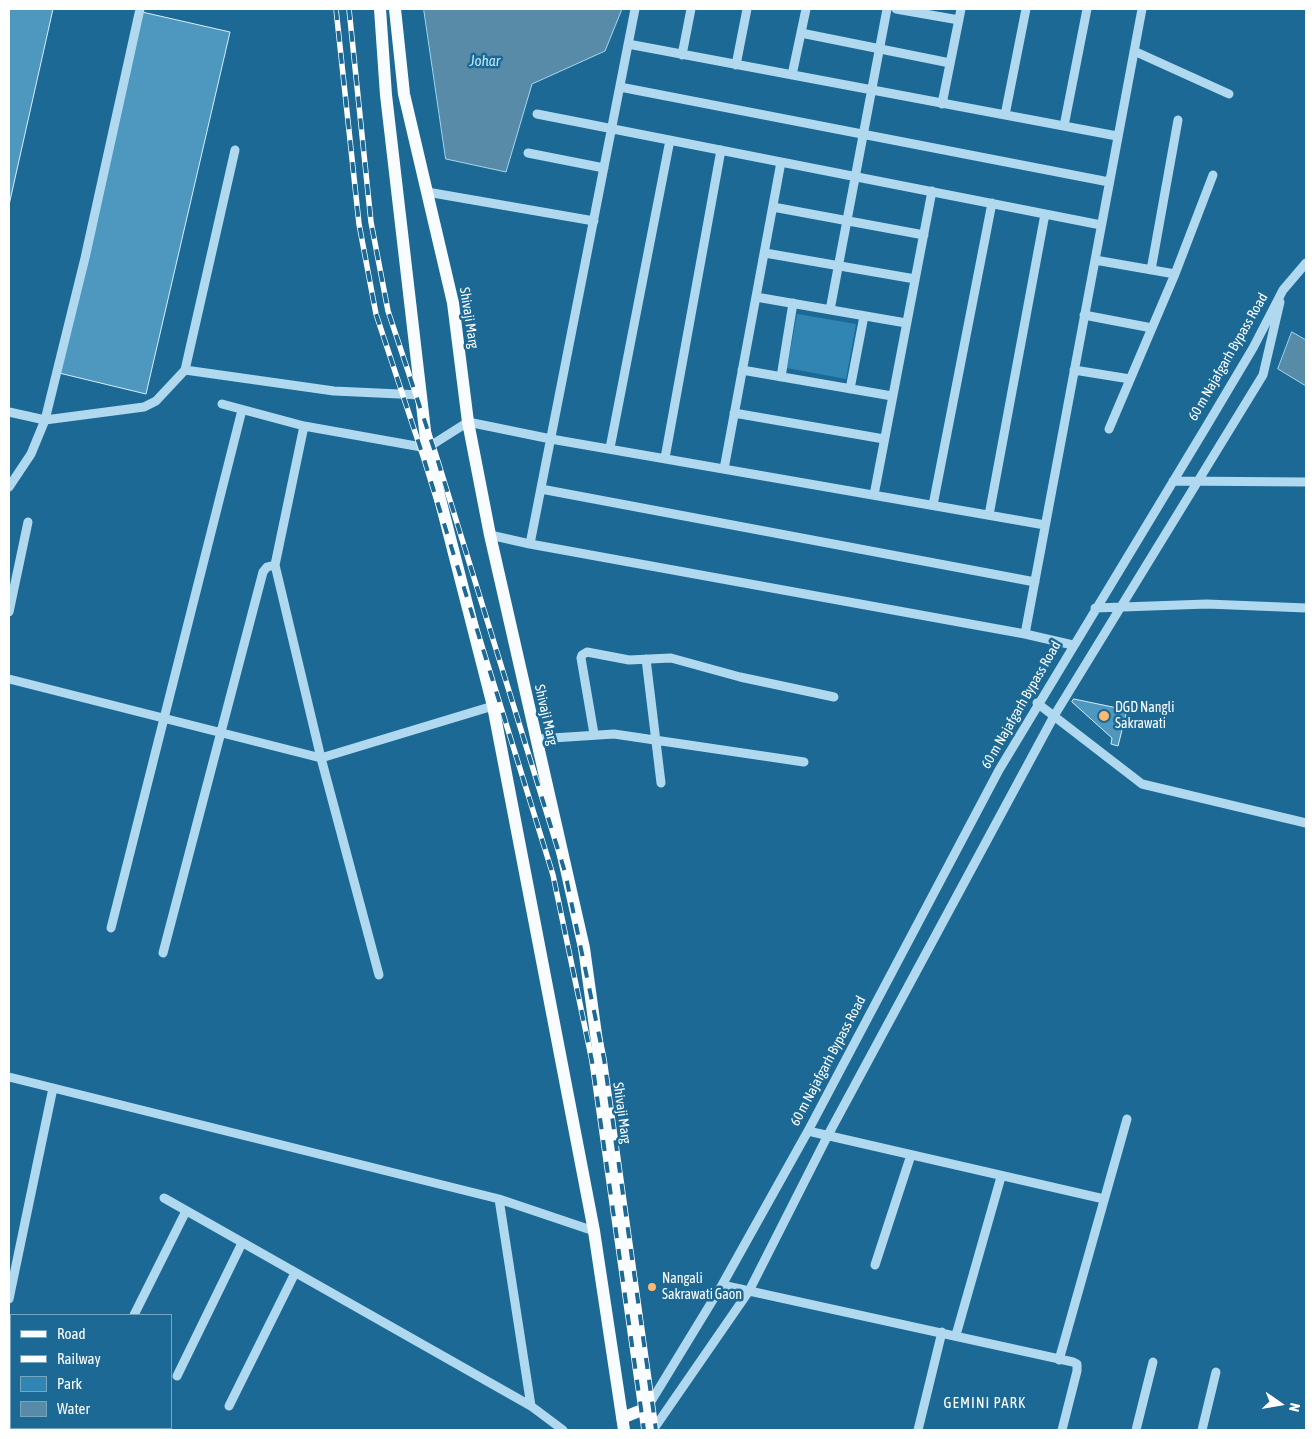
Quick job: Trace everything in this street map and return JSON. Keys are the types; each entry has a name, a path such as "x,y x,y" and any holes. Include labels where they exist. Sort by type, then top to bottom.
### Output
{"main road":[{"path":"380,9 386,95 428,448 493,706 594,1231 623,1424 647,1408"},
{"name":"Shivaji Marg","path":"395,9 404,94 453,302 468,422 490,535 584,948 647,1408 652,1430"}],"street":[{"path":"9,487 31,454 45,420 85,258 140,9"},
{"path":"530,544 635,9"},
{"path":"682,55 691,9"},
{"path":"736,65 748,9"},
{"path":"792,75 806,9"},
{"path":"830,310 887,9"},
{"path":"896,9 959,20"},
{"path":"942,104 961,9"},
{"path":"1005,115 1026,9"},
{"path":"1064,126 1087,9"},
{"path":"1025,634 1142,9"},
{"path":"801,33 950,63"},
{"path":"628,44 1117,136"},
{"path":"1134,51 1229,94"},
{"path":"620,86 1109,182"},
{"path":"537,114 1101,225"},
{"path":"1151,270 1178,120"},
{"path":"610,448 670,140"},
{"path":"9,412 45,420 144,407 156,401 184,370 234,150"},
{"path":"665,458 721,150"},
{"path":"528,153 604,168"},
{"path":"724,469 782,162"},
{"path":"1108,429 1175,274 1213,174"},
{"path":"874,495 932,191"},
{"path":"427,192 594,221"},
{"path":"933,505 992,203"},
{"path":"773,207 924,235"},
{"path":"989,515 1045,214"},
{"path":"765,253 915,279"},
{"path":"1095,260 1175,274"},
{"path":"1283,290 1306,263"},
{"name":"60 m Najafgarh Bypass Road","path":"647,1408 722,1285 808,1130 994,778 1253,348 1283,290"},
{"name":"60 m Najafgarh Bypass Road","path":"652,1430 748,1291 828,1135 1054,716 1200,481 1263,375 1283,290"},
{"path":"756,297 906,323"},
{"path":"781,377 793,303"},
{"path":"1084,315 1152,328"},
{"path":"850,389 864,316"},
{"path":"184,370 334,391 421,395"},
{"path":"742,370 892,396"},
{"path":"1074,370 1130,380"},
{"path":"222,404 304,426 428,448 468,422 551,439 1045,525"},
{"path":"112,928 242,410"},
{"path":"734,413 884,439"},
{"path":"304,426 276,565 321,758 379,975"},
{"path":"1173,481 1306,482"},
{"path":"541,489 1035,582"},
{"path":"9,612 28,522"},
{"path":"490,535 530,544 1025,634 1073,645"},
{"path":"163,953 263,572 267,567 276,565"},
{"path":"1096,608 1207,604 1306,608"},
{"path":"594,734 582,655 587,652 622,660 671,658 740,677 834,697"},
{"path":"646,659 661,783"},
{"path":"9,679 321,758 493,706"},
{"path":"1038,703 1142,784 1306,823"},
{"path":"536,739 594,734 655,739 804,762"},
{"path":"9,1077 499,1199 594,1231"},
{"path":"9,1299 53,1088"},
{"path":"1059,1360 1127,1119"},
{"path":"808,1130 1104,1199"},
{"path":"875,1265 910,1155"},
{"path":"956,1335 1001,1176"},
{"path":"164,1198 531,1406 563,1430"},
{"path":"499,1199 531,1406"},
{"path":"134,1314 186,1211"},
{"path":"177,1376 242,1243"},
{"path":"229,1406 295,1273"},
{"path":"722,1285 956,1335 1077,1364 1062,1430"},
{"path":"918,1430 942,1332"},
{"path":"1136,1430 1153,1362"},
{"path":"1202,1430 1216,1372"},
{"path":"615,1430 623,1424"}],"green space":[{"path":"797,314 856,324 846,379 787,368"}],"water":[{"name":"Johar","path":"424,9 622,9 605,51 532,84 506,172 446,159"},
{"path":"1292,332 1306,340 1306,386 1278,369"}],"building":[{"path":"9,9 53,9 9,205"},
{"path":"142,12 230,32 146,394 59,373"},
{"path":"1074,699 1127,710 1118,746 1111,744 1112,738 1072,702"}],"railway":[{"path":"336,9 359,224 376,314 424,459 553,875 592,1061 644,1430"},
{"path":"349,9 371,222 388,311 436,455 565,872 604,1059 656,1430"}],"place":[{"name":"DGD Nangli Sakrawati","path":"1104,716"},
{"name":"Nangali Sakrawati Gaon","path":"652,1287"}],"district":[{"name":"GEMINI PARK","path":"985,1403"}]}
